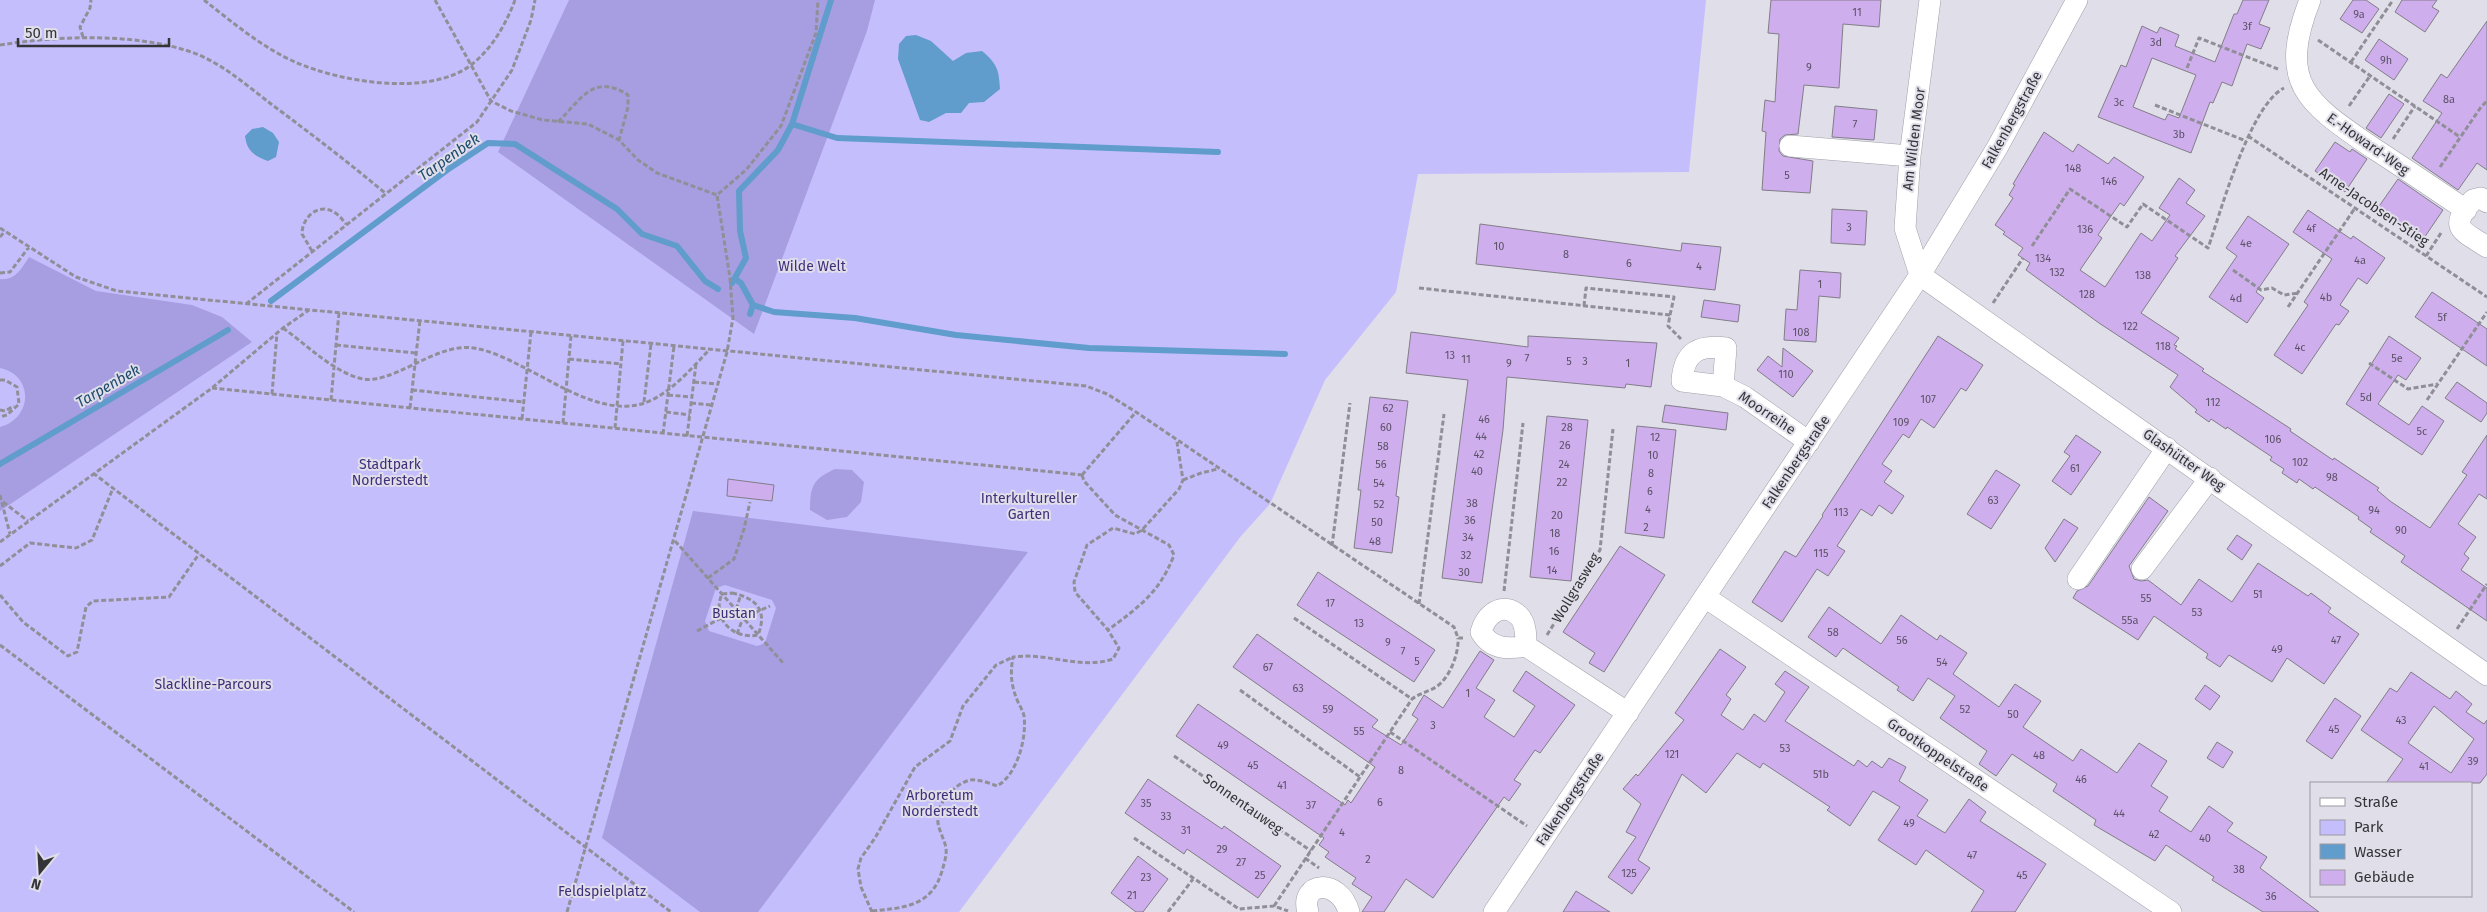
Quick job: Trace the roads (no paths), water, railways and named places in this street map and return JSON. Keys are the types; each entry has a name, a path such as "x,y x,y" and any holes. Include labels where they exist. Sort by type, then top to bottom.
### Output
{"street":[{"name":"Am Wilden Moor","path":"1920,275 1905,228 1910,156 1930,0"},
{"name":"Falkenbergstraße","path":"1494,912 1920,275 1997,148 2077,0"},
{"name":"E.-Howard-Weg","path":"2310,0 2299,28 2296,50 2300,78 2315,104 2338,123 2428,184 2462,217 2462,230 2487,247"},
{"path":"1790,146 1910,156"},
{"path":"2462,217 2476,198 2487,202"},
{"name":"Glashütter Weg","path":"1920,275 2487,675"},
{"name":"Moorreihe","path":"1723,386 1726,348 1710,346 1693,352 1686,358 1682,381 1723,386 1745,397 1809,442"},
{"path":"2078,579 2166,448"},
{"path":"2142,569 2210,478"},
{"name":"Grootkoppelstraße","path":"1705,597 2171,912"},
{"path":"1531,649 1518,616 1504,610 1498,610 1489,614 1481,632 1486,640 1504,648 1531,649 1628,712"},
{"path":"1308,912 1306,904 1309,895 1316,888 1326,887 1336,890 1346,902 1349,912"}],"water":[{"path":"916,35 931,41 953,61 966,53 982,51 996,67 1000,89 984,102 969,103 961,113 946,113 929,122 920,120 898,59 899,44 906,36"},
{"path":"263,127 273,133 279,142 276,157 268,161 249,149 245,136 252,129"}],"waterway":[{"name":"Tarpenbek","path":"732,283 746,258 740,231 739,191 778,150 792,124 831,0"},
{"path":"792,124 837,138 1218,152"},
{"name":"Tarpenbek","path":"271,301 447,170 488,143 515,144 617,209 642,234 677,246 705,281 718,289"},
{"path":"735,279 741,283 753,305"},
{"path":"750,314 753,305 774,312 855,318 956,335 1089,348 1285,354"},
{"name":"Tarpenbek","path":"0,464 228,330"}],"park label":[{"name":"Wilde Welt","path":"812,266"},
{"name":"Stadtpark Norderstedt","path":"390,472"},
{"name":"Interkultureller Garten","path":"1029,506"},
{"name":"Bustan","path":"734,613"},
{"name":"Slackline-Parcours","path":"213,684"},
{"name":"Arboretum Norderstedt","path":"940,804"},
{"name":"Feldspielplatz","path":"602,891"}]}
